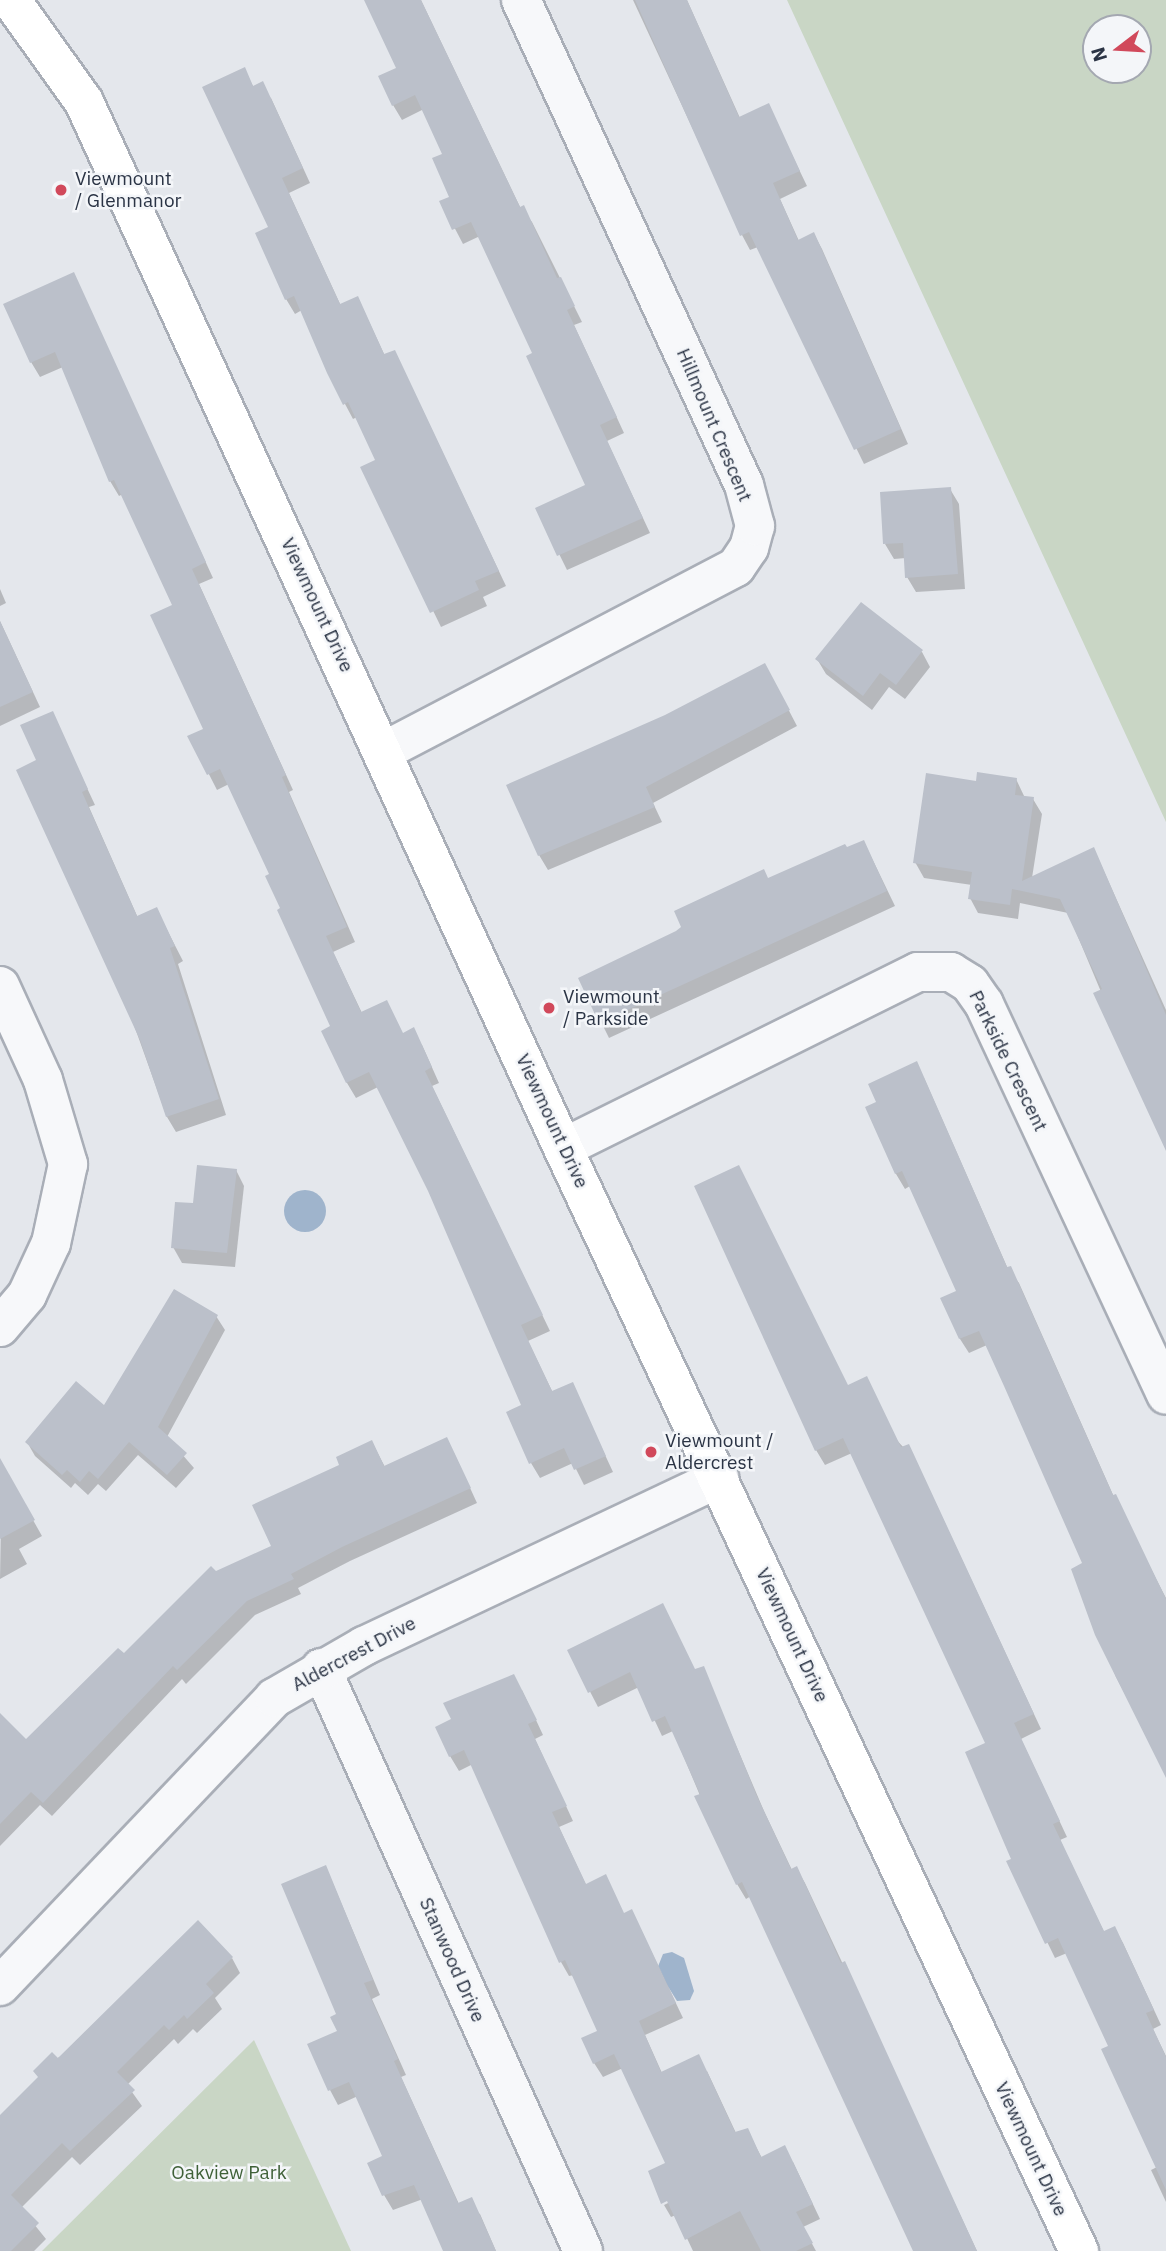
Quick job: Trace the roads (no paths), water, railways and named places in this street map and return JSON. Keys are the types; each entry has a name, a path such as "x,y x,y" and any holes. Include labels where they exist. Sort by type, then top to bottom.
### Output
{"street":[{"name":"Viewmount Drive","path":"11,0 84,102 564,1148 1079,2251"},
{"name":"Hillmount Crescent","path":"384,751 736,567 749,548 755,526 744,485 521,0"},
{"name":"Parkside Crescent","path":"564,1148 918,972 951,972 970,984 984,1004 1166,1395"},
{"path":"0,986 43,1080 68,1164 51,1243 27,1296 0,1327"},
{"name":"Aldercrest Drive","path":"0,1986 274,1698 321,1668 719,1478"},
{"name":"Stanwood Drive","path":"321,1668 583,2251"}],"water":[{"path":"305,1190 320,1196 326,1211 320,1226 305,1232 290,1226 284,1211 290,1196"},
{"path":"672,1952 684,1958 694,1991 690,2000 677,2001 657,1969 663,1954"}],"place":[{"name":"Viewmount / Glenmanor","path":"61,190"},
{"name":"Viewmount / Parkside","path":"549,1008"},
{"name":"Viewmount / Aldercrest","path":"651,1452"}],"park label":[{"name":"Oakview Park","path":"229,2173"}]}
